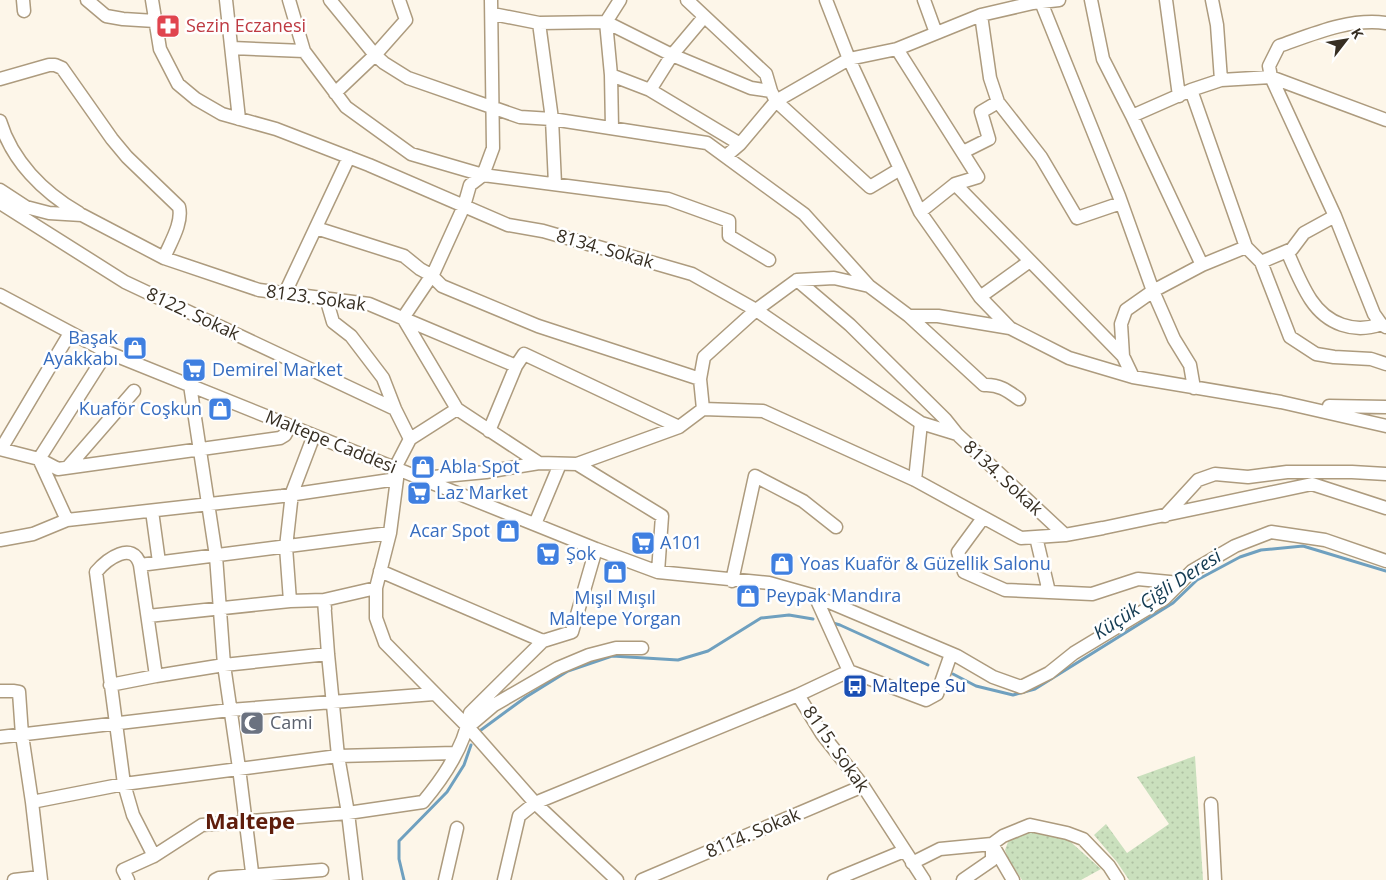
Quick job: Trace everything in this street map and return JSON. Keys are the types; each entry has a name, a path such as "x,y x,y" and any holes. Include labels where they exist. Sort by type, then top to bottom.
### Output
{"street":[{"path":"87,0 106,16 155,21"},
{"name":"8134. Sokak","path":"152,0 160,49 178,84 202,103 222,114 276,129 349,157 508,225 543,231 692,274 756,310 921,423 957,434 1065,535"},
{"path":"226,0 239,119"},
{"path":"289,0 304,51 346,107 411,154 483,175 668,199 729,221 730,236 769,260"},
{"path":"330,0 375,55 408,78 520,117 707,142 804,214 870,286 909,316 984,385 991,384 1004,388 1019,399"},
{"path":"335,93 375,55 406,20 398,0"},
{"path":"492,0 493,148 483,175 470,186 464,206 431,275 403,318 457,409 539,463"},
{"path":"612,128 611,75 606,22 620,0"},
{"path":"687,0 766,74 774,96"},
{"path":"826,0 849,59 920,212 980,297 1010,328"},
{"path":"924,0 936,33"},
{"path":"726,156 740,144 774,96 849,59 897,49 981,15 1059,0"},
{"path":"1091,0 1103,59 1132,116 1202,266"},
{"path":"1166,0 1179,96"},
{"path":"1212,0 1217,25 1221,80"},
{"path":"1041,2 1121,204 1153,291 1174,339 1190,365 1194,388"},
{"path":"492,14 540,23 606,22 672,55 774,96 870,187 900,169"},
{"path":"981,15 990,78 998,102 1041,157 1077,218 1121,204"},
{"path":"650,90 672,55 704,17"},
{"path":"1384,325 1374,314 1335,216 1271,76 1269,66 1279,46 1327,29 1370,21 1386,23"},
{"path":"540,23 552,120 555,184"},
{"path":"232,48 304,51"},
{"path":"897,49 978,177 955,184 920,212"},
{"path":"0,79 48,65 56,65 62,68 112,139 134,164 179,207 180,214 174,236 164,258"},
{"path":"611,75 650,90 740,144"},
{"path":"1132,116 1191,90 1221,80 1271,76 1386,120"},
{"path":"1191,90 1246,247 1261,262 1290,337 1316,354 1371,359 1386,364"},
{"path":"963,152 989,139 981,112 998,102"},
{"path":"0,121 14,155 34,179 63,204 82,215"},
{"path":"285,293 349,157"},
{"path":"955,184 1123,356"},
{"name":"8123. Sokak","path":"0,190 26,207 49,213 82,215 164,258 259,290 370,304 516,366"},
{"name":"8122. Sokak","path":"0,203 124,282 395,409"},
{"path":"1261,262 1292,249 1304,233 1335,216"},
{"path":"316,228 404,256 431,275 442,286 538,326 700,379"},
{"path":"1132,377 1123,356 1121,324 1126,310 1153,291 1202,266 1246,247"},
{"path":"1287,251 1310,300 1334,321 1357,329 1384,325"},
{"path":"980,297 1030,261"},
{"path":"703,409 700,379 704,357 756,310 797,280 834,278 870,286"},
{"path":"797,280 857,332 945,419 957,434"},
{"name":"Maltepe Caddesi","path":"0,295 107,352 290,426 396,473 421,478 658,572 732,581 769,583 815,596 951,654 993,677 1021,687 1049,673 1074,653 1165,598 1180,583"},
{"path":"326,298 332,322 351,336 382,378 410,439"},
{"path":"909,316 938,316 1010,328 1069,358 1132,377 1281,402 1386,426"},
{"path":"70,332 0,449 39,459 58,469 280,438 290,426"},
{"path":"39,459 107,352"},
{"path":"489,431 516,366 524,354 679,427"},
{"path":"190,385 216,556 224,665 253,877"},
{"path":"68,467 134,391"},
{"path":"1281,402 1342,407 1386,407"},
{"path":"457,409 410,439 396,473 390,533 376,588 376,618 385,643 468,728 535,803 617,880"},
{"path":"421,478 486,472 539,463 576,464 679,427 703,409 763,411 915,480 1021,538 1065,535 1165,516 1312,484 1386,508"},
{"path":"915,480 921,423"},
{"path":"290,601 286,547 292,493 311,443"},
{"path":"39,459 67,520"},
{"path":"534,524 560,464"},
{"path":"576,464 662,516 658,572"},
{"path":"1165,516 1198,480 1215,474 1248,477 1287,472 1386,474"},
{"path":"0,540 33,534 67,520 282,496 396,473"},
{"path":"732,581 755,476 803,501 836,527"},
{"path":"152,511 159,562"},
{"path":"983,518 958,552 964,572 1006,590 1092,594 1138,579 1180,583 1192,571 1235,546 1271,532 1325,540 1386,561"},
{"path":"140,565 390,533"},
{"path":"1036,537 1049,592"},
{"path":"128,880 123,870 154,856 202,825 245,823 348,813 423,802 441,780 455,754 468,728 470,713 544,641 572,632 596,549"},
{"path":"154,856 132,815 124,784 96,572 104,563 126,552 134,553 138,557 140,565 156,676"},
{"path":"380,571 544,641"},
{"path":"148,616 290,601 324,600 376,588"},
{"path":"815,596 850,671 926,700 937,694 951,654"},
{"path":"324,600 332,701 338,756 348,813 353,879"},
{"path":"324,600 332,701"},
{"path":"468,728 494,705 558,668 589,655 616,648 642,648"},
{"path":"110,686 156,676 224,665 328,654"},
{"name":"8115. Sokak","path":"850,671 798,695 822,734 863,786 924,880"},
{"path":"0,692 13,690 19,692 22,735 32,802 40,878 14,880"},
{"path":"0,737 230,710 434,694"},
{"path":"504,880 519,816 535,803 798,695"},
{"path":"32,802 124,784 338,756 455,754"},
{"name":"8114. Sokak","path":"642,880 863,786"},
{"path":"1211,804 1215,880"},
{"path":"912,863 940,849 992,844 1004,836 1030,825 1083,839 1109,866 1118,880"},
{"path":"445,880 457,828"},
{"path":"963,880 992,860 992,844"},
{"path":"992,844 1013,880"},
{"path":"834,880 904,851"},
{"path":"216,880 219,878 253,877 322,870"}],"green space":[{"path":"1195,756 1203,880 1129,880 1117,862 1094,835 1106,824 1127,853 1169,824 1137,777"},
{"path":"1032,829 1064,836 1101,869 1081,880 1022,880 1005,850 1008,842"}],"waterway":[{"name":"Küçük Çiğli Deresi","path":"953,674 976,686 1013,695 1035,689 1173,603 1197,580 1240,557 1261,550 1303,546 1386,571"},
{"name":"Küçük Çiğli Deresi","path":"481,730 526,697 568,671 612,656 678,660 708,651 761,618 789,615 813,619"},
{"name":"Küçük Çiğli Deresi","path":"833,623 928,665"},
{"name":"Küçük Çiğli Deresi","path":"404,880 399,859 399,841 447,792 464,765 471,745"}],"place":[{"name":"Sezin Eczanesi","path":"168,26"},
{"name":"Başak Ayakkabı","path":"135,348"},
{"name":"Demirel Market","path":"194,370"},
{"name":"Kuaför Coşkun","path":"220,409"},
{"name":"Abla Spot","path":"423,467"},
{"name":"Laz Market","path":"419,493"},
{"name":"Acar Spot","path":"508,531"},
{"name":"A101","path":"643,543"},
{"name":"Şok","path":"548,554"},
{"name":"Yoas Kuaför & Güzellik Salonu","path":"782,564"},
{"name":"Mışıl Mışıl Maltepe Yorgan","path":"615,572"},
{"name":"Peypak Mandıra","path":"748,596"},
{"name":"Maltepe Su","path":"855,686"},
{"name":"Cami","path":"252,723"}],"district":[{"name":"Maltepe","path":"250,821"}]}
